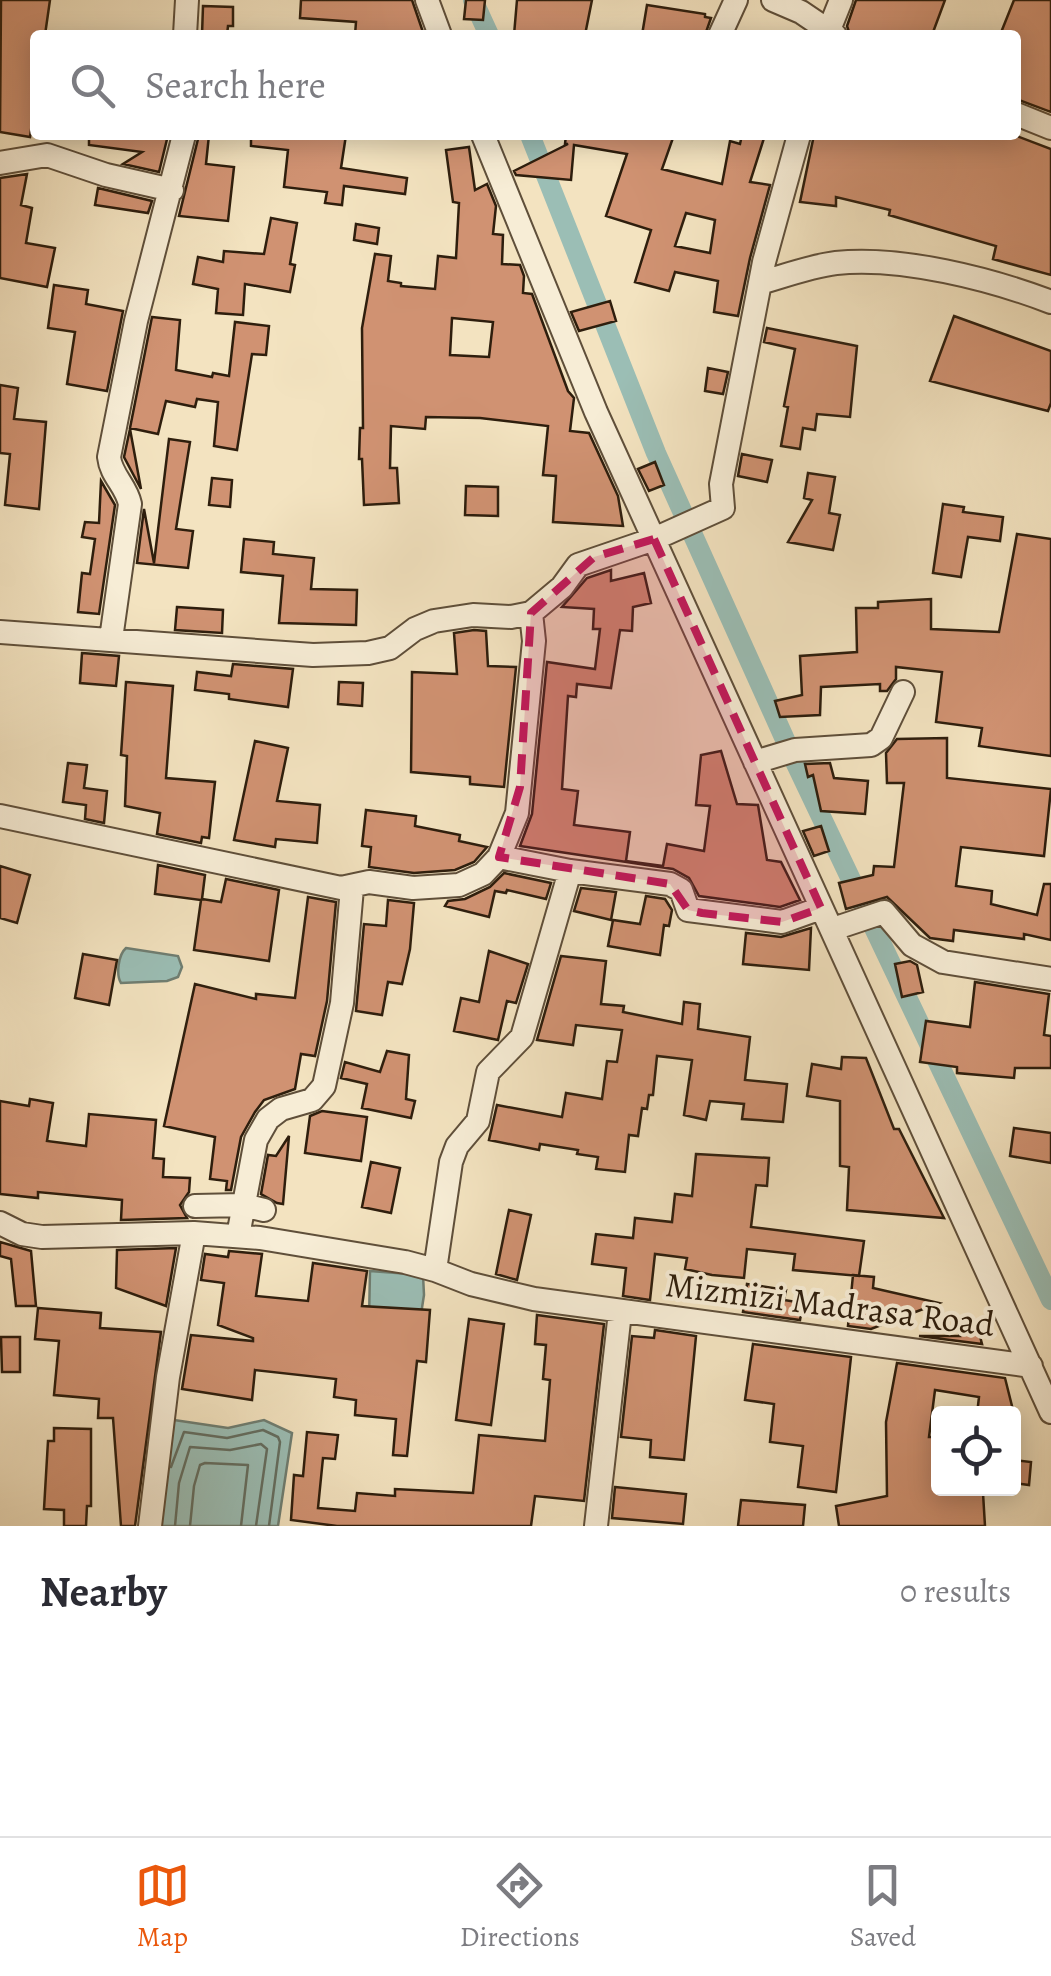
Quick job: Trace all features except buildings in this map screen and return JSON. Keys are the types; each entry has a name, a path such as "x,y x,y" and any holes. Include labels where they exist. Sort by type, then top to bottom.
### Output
{"street":[{"path":"185,30 187,0"},
{"path":"427,0 438,30"},
{"path":"722,30 736,0"},
{"path":"773,0 801,12 825,30"},
{"path":"831,30 840,0"},
{"path":"1021,116 1051,128"},
{"path":"111,639 130,504 126,489 110,470 109,456 136,321 183,140"},
{"path":"485,140 596,412 775,755 820,908 833,929 1051,1412"},
{"path":"0,632 344,654 390,648 415,629 434,621 531,613 562,587 578,565 723,508 721,484 760,283 797,140"},
{"path":"0,163 47,155 106,175 172,190"},
{"path":"760,283 834,263 868,262 969,276 1051,302"},
{"path":"0,816 205,861 352,888 369,882 413,888 459,885 483,874 499,858 513,825 534,641 531,613"},
{"path":"775,755 872,745 882,738 903,692"},
{"path":"499,858 670,884 681,890 688,910 782,922 820,908"},
{"path":"435,1270 451,1162 457,1146 478,1121 488,1072 522,1037 570,871"},
{"path":"238,1236 254,1207 256,1140 268,1119 281,1109 312,1100 324,1086 342,1003 352,888"},
{"path":"833,929 884,912 912,945 942,962 1051,979"},
{"path":"194,1206 254,1207"},
{"name":"Mizmizi Madrasa Road","path":"0,1223 22,1234 42,1237 194,1233 309,1245 435,1270 471,1284 518,1295 1031,1366"},
{"path":"150,1526 168,1377 194,1233"},
{"path":"596,1526 620,1312"}],"highlighted area":[{"path":"654,539 821,908 782,922 702,913 688,910 670,884 499,857 520,787 531,613 594,557"}],"water":[{"path":"126,948 178,956 182,967 178,977 121,983 119,965"},
{"path":"370,1271 423,1275 419,1327 369,1320"},
{"path":"174,1420 228,1428 264,1420 292,1433 278,1526 153,1526"}],"waterway":[{"path":"473,0 487,30"},
{"path":"532,140 656,453 796,764 1051,1300"}]}
